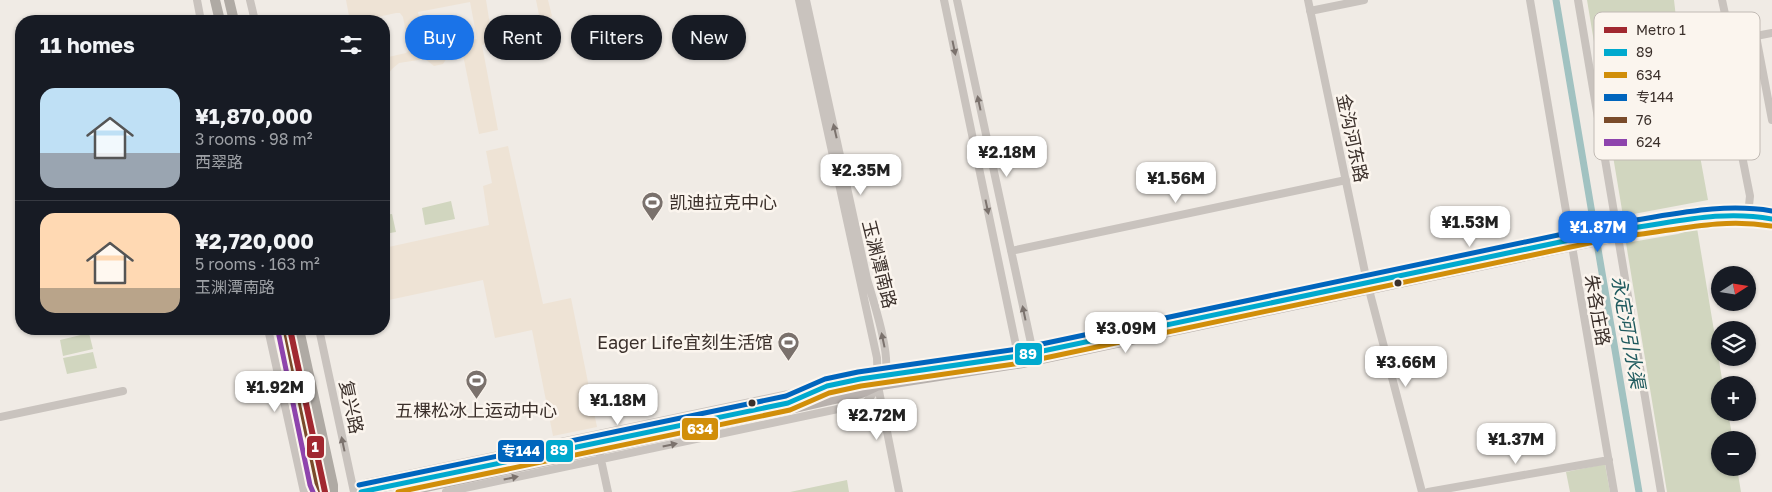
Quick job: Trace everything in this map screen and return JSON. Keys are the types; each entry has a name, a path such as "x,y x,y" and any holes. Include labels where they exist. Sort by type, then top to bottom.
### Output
{"highway":[{"path":"215,0 219,15"},
{"path":"229,0 233,15"},
{"path":"286,335 317,483 321,492"},
{"name":"复兴路","path":"300,335 333,492"}],"main road":[{"path":"360,492 599,451 788,403 828,386 860,379 880,380 1019,360 1696,217 1717,214 1772,219"},
{"path":"405,492 792,410 863,393 880,380"}],"street":[{"path":"197,0 200,15"},
{"path":"250,0 253,15"},
{"name":"玉渊潭南路","path":"799,0 877,358 899,492"},
{"name":"玉渊潭南路","path":"806,0 887,362 880,380"},
{"path":"944,0 1019,360"},
{"path":"957,0 1034,357"},
{"name":"金沟河东路","path":"1308,0 1368,286 1422,492"},
{"path":"1310,11 1364,0"},
{"name":"朱各庄路","path":"1530,0 1547,104 1574,242 1614,492"},
{"path":"1578,0 1594,104"},
{"path":"1760,57 1772,120"},
{"path":"1603,160 1614,234 1661,492"},
{"path":"1743,160 1750,196 1748,216"},
{"path":"1011,251 1346,180"},
{"path":"269,335 304,492"},
{"name":"复兴路","path":"320,335 354,492"},
{"path":"0,417 123,391"},
{"path":"360,492 366,483 798,392 806,395"},
{"path":"446,492 599,451 608,492"},
{"path":"1428,492 1608,460"}],"green space":[{"path":"1587,0 1674,0 1675,12 1594,12 1594,42"},
{"path":"1614,160 1701,160 1708,200 1623,216"},
{"path":"451,201 455,219 425,225 422,208"},
{"path":"390,214 392,214 396,232 390,233"},
{"path":"1697,228 1712,321 1711,366 1720,366 1722,376 1711,376 1711,421 1729,421 1731,431 1711,431 1711,476 1738,476 1741,492 1667,492 1626,243 1678,234"},
{"path":"90,335 93,349 63,356 60,340"},
{"path":"93,352 97,368 67,374 63,358"},
{"path":"1605,464 1610,492 1570,492 1566,472"},
{"path":"847,480 849,492 790,492"}],"shaded area":[{"path":"346,0 486,0 488,15 484,15 484,45 482,45 498,130 479,134 464,60 474,60 474,40 477,39 474,15 470,2 418,12 419,15 405,15 405,28 403,17 400,13 349,15"},
{"path":"536,0 548,0 552,15 539,15"},
{"path":"405,53 405,60 418,60 399,63 390,72 390,57"},
{"path":"426,60 446,60 443,64 434,66"},
{"path":"508,146 543,304 571,298 597,427 553,436 532,330 495,338 483,280 390,300 390,247 489,225 483,186 492,183 486,151"}],"waterway":[{"name":"永定河引水渠","path":"1556,0 1639,492"}],"metro line":[{"name":"1","path":"291,335 325,492"}],"transit line":[{"name":"专144","path":"359,485 786,396 825,379 858,372 1018,349 1615,223 1713,209 1733,208 1772,211"},
{"name":"89","path":"361,492 788,403 827,386 860,379 1019,356 1617,230 1694,218 1752,216 1772,219"},
{"name":"634","path":"398,492 790,410 829,393 861,386 1021,363 1618,237 1713,224 1732,223 1771,226"},
{"name":"624","path":"279,335 313,492"},
{"name":"76","path":"286,335 317,483 321,492"}],"place":[{"name":"凯迪拉克中心","path":"653,221"},
{"name":"Eager Life宜刻生活馆","path":"789,361"},
{"name":"五棵松冰上运动中心","path":"476,399"}]}
